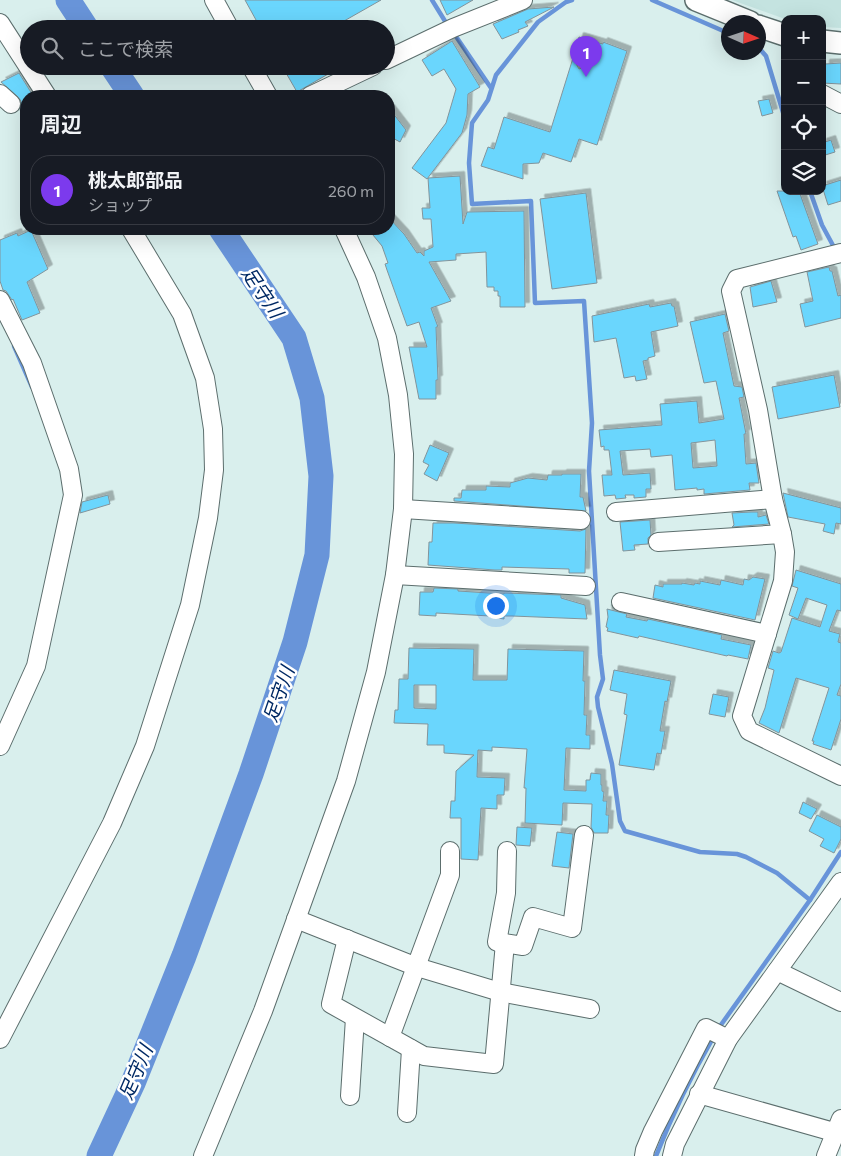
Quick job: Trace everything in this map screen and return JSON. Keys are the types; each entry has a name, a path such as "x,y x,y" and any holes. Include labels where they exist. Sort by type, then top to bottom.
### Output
{"main road":[{"path":"696,0 724,7 738,15"},
{"path":"766,29 781,34"},
{"path":"826,41 841,42"}],"street":[{"path":"214,0 225,20"},
{"path":"395,56 450,30 523,0"},
{"path":"0,23 20,54"},
{"path":"33,75 43,90"},
{"path":"256,75 265,90"},
{"path":"323,90 355,75"},
{"path":"826,96 841,104"},
{"path":"0,1039 112,823 145,746 190,605 208,518 214,470 213,429 205,378 182,314 135,235"},
{"path":"203,1156 263,1011 346,781 376,672 395,575 402,509 404,454 398,395 387,338 366,277 347,235"},
{"path":"837,254 736,279 731,291 758,410 773,498 785,552 783,581 742,716 749,731 841,776"},
{"path":"0,300 32,363 69,469 73,495 36,666 0,746"},
{"path":"616,512 773,498"},
{"path":"402,509 581,520"},
{"path":"658,542 782,534"},
{"path":"395,575 586,586"},
{"path":"621,602 767,634"},
{"path":"507,851 506,893 497,942 523,946 533,917 572,928 584,835"},
{"path":"390,1037 450,875 450,851"},
{"path":"672,1156 675,1144 699,1094 719,1035 776,971 841,882"},
{"path":"296,919 417,967 500,992 590,1009"},
{"path":"347,939 331,1004 424,1056 494,1064 505,943"},
{"path":"776,971 841,1002"},
{"path":"350,1096 355,1018"},
{"path":"644,1156 653,1131 706,1028 719,1035"},
{"path":"407,1113 411,1049"},
{"path":"699,1094 839,1129 826,1156"}],"shaded area":[{"path":"732,0 841,0 841,28 826,27 826,15 781,15 781,18"}],"building":[{"path":"245,0 381,0 346,20 256,20"},
{"path":"440,0 473,0 447,15"},
{"path":"554,7 525,22 528,26 518,30 519,32 502,39 493,24 528,9"},
{"path":"579,37 603,44 603,42 627,51 597,145 579,139 571,162 543,153 539,163 523,164 523,179 481,166 488,147 494,149 504,117 550,132 573,58 579,69 584,67 577,44"},
{"path":"452,41 480,87 468,94 467,115 462,133 427,179 412,168 446,123 456,89 444,69 432,76 422,60"},
{"path":"841,63 841,84 826,83 826,64"},
{"path":"19,73 30,90 20,90 20,100 1,82"},
{"path":"287,75 326,75 300,90 296,90"},
{"path":"769,99 773,113 762,116 758,101"},
{"path":"395,116 406,130 400,142 395,139"},
{"path":"831,140 835,152 826,155 826,142"},
{"path":"460,176 463,224 467,212 524,211 525,307 500,307 498,291 494,291 494,287 487,287 486,252 456,254 456,260 429,262 451,301 431,308 438,327 436,327 438,380 436,380 436,399 419,399 409,347 427,347 419,322 407,326 385,264 388,263 382,246 373,235 395,235 395,224 417,253 420,252 424,256 424,251 433,247 431,219 423,219 422,208 430,208 428,178"},
{"path":"841,180 841,201 828,205 825,195 826,185"},
{"path":"777,191 781,191 781,195 800,195 818,244 801,250 796,236 793,237"},
{"path":"586,193 597,283 552,289 540,199"},
{"path":"17,233 18,236 33,235 48,269 27,282 40,313 22,320 13,299 3,290 0,281 0,240"},
{"path":"829,267 830,271 832,271 838,296 841,295 841,318 805,327 800,304 813,301 807,272"},
{"path":"771,281 777,302 753,307 750,287"},
{"path":"671,303 674,306 678,326 651,332 655,356 643,361 647,379 636,381 635,376 624,378 616,338 594,342 592,316 649,304 650,307"},
{"path":"725,314 729,331 723,333 734,386 742,387 744,397 739,398 746,434 744,434 746,464 756,463 759,483 749,483 750,490 704,494 704,489 697,490 697,488 675,490 672,455 651,457 650,449 620,451 623,475 650,473 651,489 646,489 646,497 634,498 634,495 625,495 626,498 616,499 615,495 604,496 602,475 612,475 609,450 604,450 604,446 601,447 599,430 662,425 660,404 697,401 699,423 724,419 716,381 704,383 690,322","holes":["715,440 717,466 693,468 691,443"]},
{"path":"834,375 840,407 778,419 772,387"},
{"path":"430,445 449,453 437,481 424,474 429,465 423,462"},
{"path":"581,474 580,497 583,497 586,511 454,501 454,498 461,498 462,490 486,490 486,486 510,487 510,483 528,478 547,480 548,475"},
{"path":"783,493 841,508 841,524 836,523 834,534 823,531 825,524 788,517"},
{"path":"108,495 110,504 80,513 82,502"},
{"path":"758,512 758,517 766,515 769,524 732,527 734,525 732,513"},
{"path":"650,520 651,535 648,538 648,544 634,545 635,550 623,551 620,522"},
{"path":"433,523 580,531 586,529 585,573 569,573 569,569 502,567 502,570 495,570 428,565 429,542 432,542"},
{"path":"796,570 841,584 841,611 837,610 829,631 840,634 838,642 841,643 841,684 837,695 841,696 841,719 831,750 813,744 814,741 812,741 829,688 796,678 779,733 759,723 765,708 774,670 768,668 773,651 781,652 792,618 820,627 827,605 806,598 798,619 789,615 798,588 792,586"},
{"path":"753,577 765,579 755,620 653,598 655,585 663,587 663,584 682,583 694,585 695,583 700,584 700,581 720,585 721,580 743,585 744,579 749,580"},
{"path":"434,588 504,594 561,595 561,598 585,605 587,619 504,616 504,619 490,616 436,613 436,616 419,615 420,592 433,592"},
{"path":"607,609 627,614 626,617 647,621 648,619 722,635 721,639 751,645 748,659 607,631"},
{"path":"409,648 474,649 473,680 507,680 508,649 584,651 584,715 587,715 586,735 590,735 590,749 566,748 564,790 586,791 586,780 590,780 591,773 601,774 602,791 604,792 603,801 607,801 606,815 609,815 608,833 594,833 591,827 592,804 563,803 562,825 525,823 526,788 524,788 527,749 492,747 492,751 478,750 477,777 505,778 504,795 497,795 497,809 481,808 478,860 461,859 461,818 450,818 451,801 455,801 456,771 474,755 444,753 444,745 427,745 428,724 394,723 395,710 398,710 399,679 408,679","holes":["414,685 436,685 436,709 414,708"]},
{"path":"614,670 671,681 667,702 665,701 660,731 665,731 661,754 657,753 654,770 619,765 627,715 624,714 627,694 610,690"},
{"path":"713,694 729,697 725,717 709,714"},
{"path":"803,802 817,809 811,819 799,813"},
{"path":"817,815 841,827 841,839 834,853 820,846 824,839 809,831"},
{"path":"517,827 532,828 530,846 516,845"},
{"path":"557,832 573,834 569,868 552,866"}],"waterway":[{"name":"足守川","path":"68,0 81,20"},
{"path":"432,0 448,26"},
{"path":"572,0 566,2 538,22 496,75 488,100 472,123 469,163 472,204 531,201 535,303 584,301 592,423 589,471 603,679 597,697 612,764 620,821 625,831 700,852 737,854 746,857 777,873 810,900"},
{"path":"652,0 721,30"},
{"path":"453,32 491,88"},
{"path":"766,56 781,106"},
{"name":"足守川","path":"118,75 128,90"},
{"path":"811,195 822,225 836,251"},
{"name":"足守川","path":"99,1156 133,1083 184,956 251,774 295,642 317,555 321,476 312,398 294,338 225,235"},
{"path":"14,346 32,387"},
{"path":"718,1029 810,900 841,852"},
{"path":"656,1156 683,1095 714,1036"}],"place":[{"name":"桃太郎部品","path":"586,77"}]}
